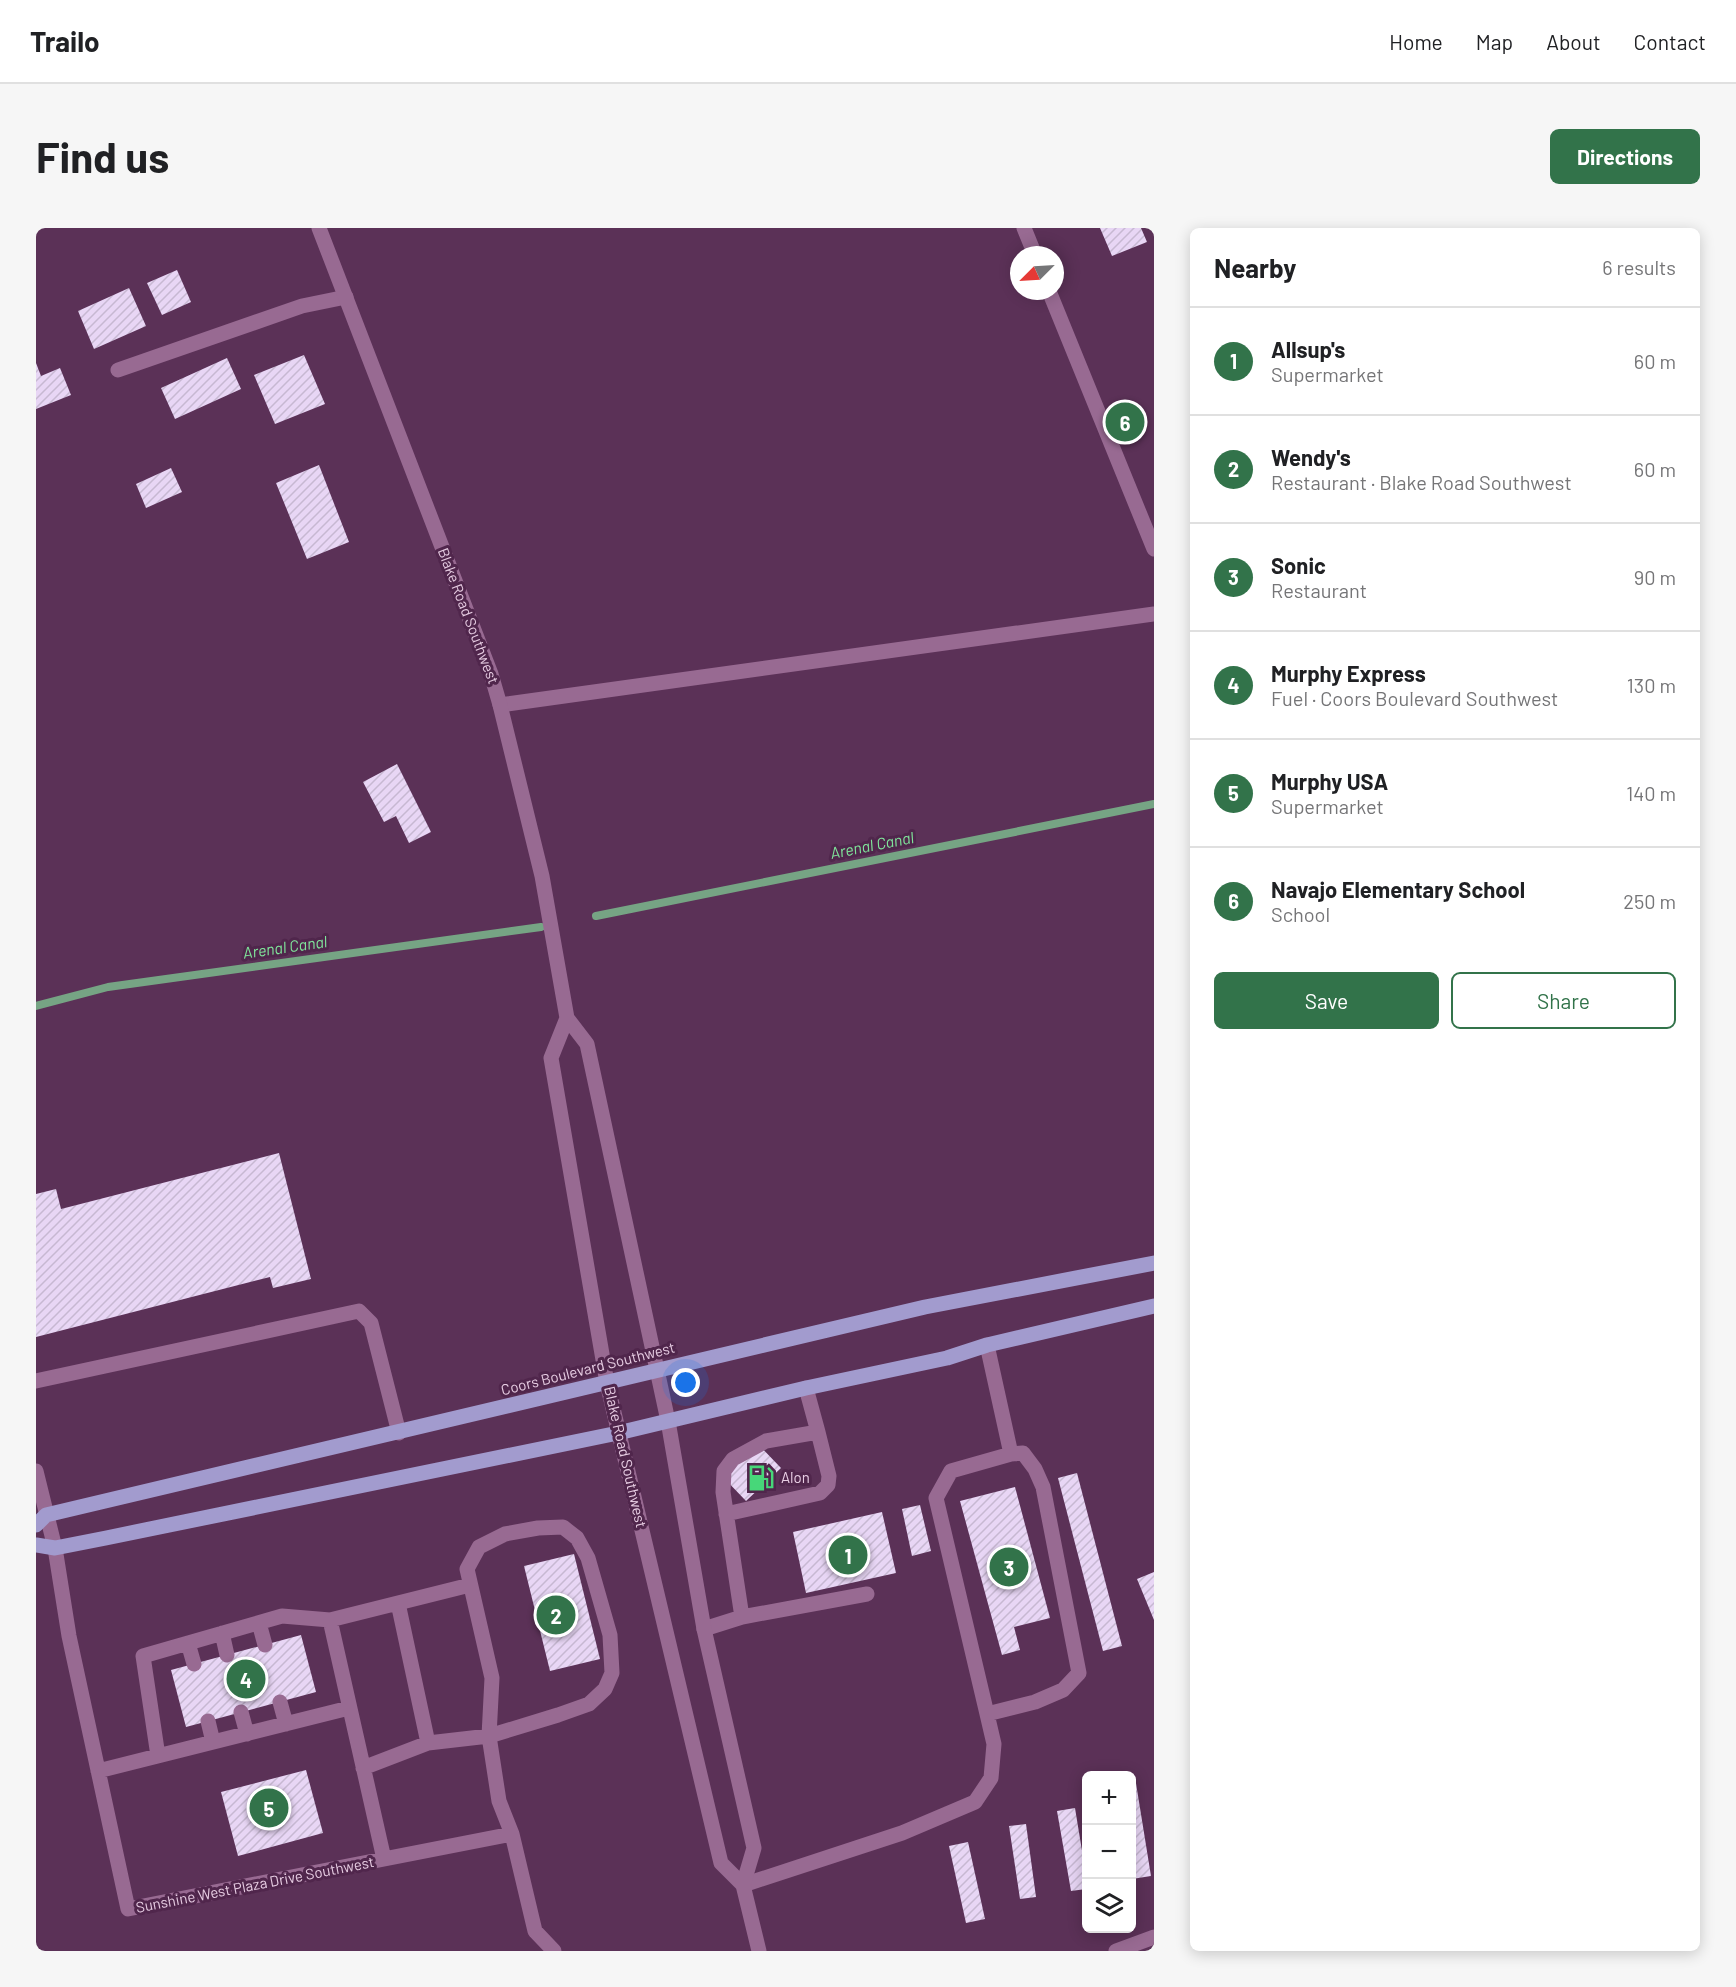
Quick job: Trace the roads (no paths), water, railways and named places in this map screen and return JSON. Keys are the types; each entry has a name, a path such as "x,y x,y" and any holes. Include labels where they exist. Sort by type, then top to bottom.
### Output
{"main road":[{"name":"Coors Boulevard Southwest","path":"41,1520 926,1307 1154,1263"},
{"path":"36,1545 55,1548 618,1433 806,1388 947,1358 987,1345 1154,1306"}],"street":[{"name":"Blake Road Southwest","path":"319,228 491,674 542,876 567,1018 587,1044 668,1421 704,1629 754,1848 743,1885 721,1863 607,1383 551,1058 567,1018"},
{"path":"1024,228 1031,246"},
{"path":"117,370 302,306 346,297"},
{"path":"1053,300 1154,549"},
{"path":"500,705 1154,614"},
{"path":"36,1382 359,1311 371,1323 399,1433"},
{"path":"987,1345 1011,1454"},
{"path":"726,1514 820,1492 828,1485 829,1476 806,1388"},
{"path":"742,1617 723,1492 724,1471 733,1459 766,1441 818,1432"},
{"path":"759,1951 743,1885 902,1833 975,1802 991,1778 994,1744 936,1498 951,1471 1011,1454 1023,1453 1035,1469 1042,1487 1079,1673 1063,1690 1035,1702 987,1713"},
{"name":"Sunshine West Plaza Drive Southwest","path":"36,1471 41,1520 55,1548 69,1636 128,1910 512,1834"},
{"path":"363,1768 429,1743 489,1736 558,1715 589,1704 605,1689 612,1674 610,1635 588,1558 577,1538 563,1527 538,1528 505,1534 479,1547 466,1569 492,1678 489,1736 499,1801 512,1834 535,1931 554,1951"},
{"path":"158,1756 143,1656 282,1616 330,1620 470,1585"},
{"path":"704,1629 742,1617 867,1594"},
{"path":"398,1603 429,1743"},
{"path":"330,1620 384,1859"},
{"path":"259,1623 265,1645"},
{"path":"222,1633 227,1655"},
{"path":"189,1643 194,1664"},
{"path":"280,1702 286,1724"},
{"path":"98,1771 349,1708"},
{"path":"241,1712 247,1734"},
{"path":"208,1721 213,1742"},
{"path":"1116,1951 1154,1937"}],"waterway":[{"name":"Arenal Canal","path":"596,916 1154,804"},
{"name":"Arenal Canal","path":"36,1006 108,987 541,927"}],"place":[{"name":"Navajo Elementary School","path":"1125,422"},
{"name":"Alon","path":"761,1478"},
{"name":"Allsup's","path":"848,1555"},
{"name":"Sonic","path":"1009,1567"},
{"name":"Wendy's","path":"556,1615"},
{"name":"Murphy Express","path":"246,1679"},
{"name":"Murphy USA","path":"269,1808"}]}
